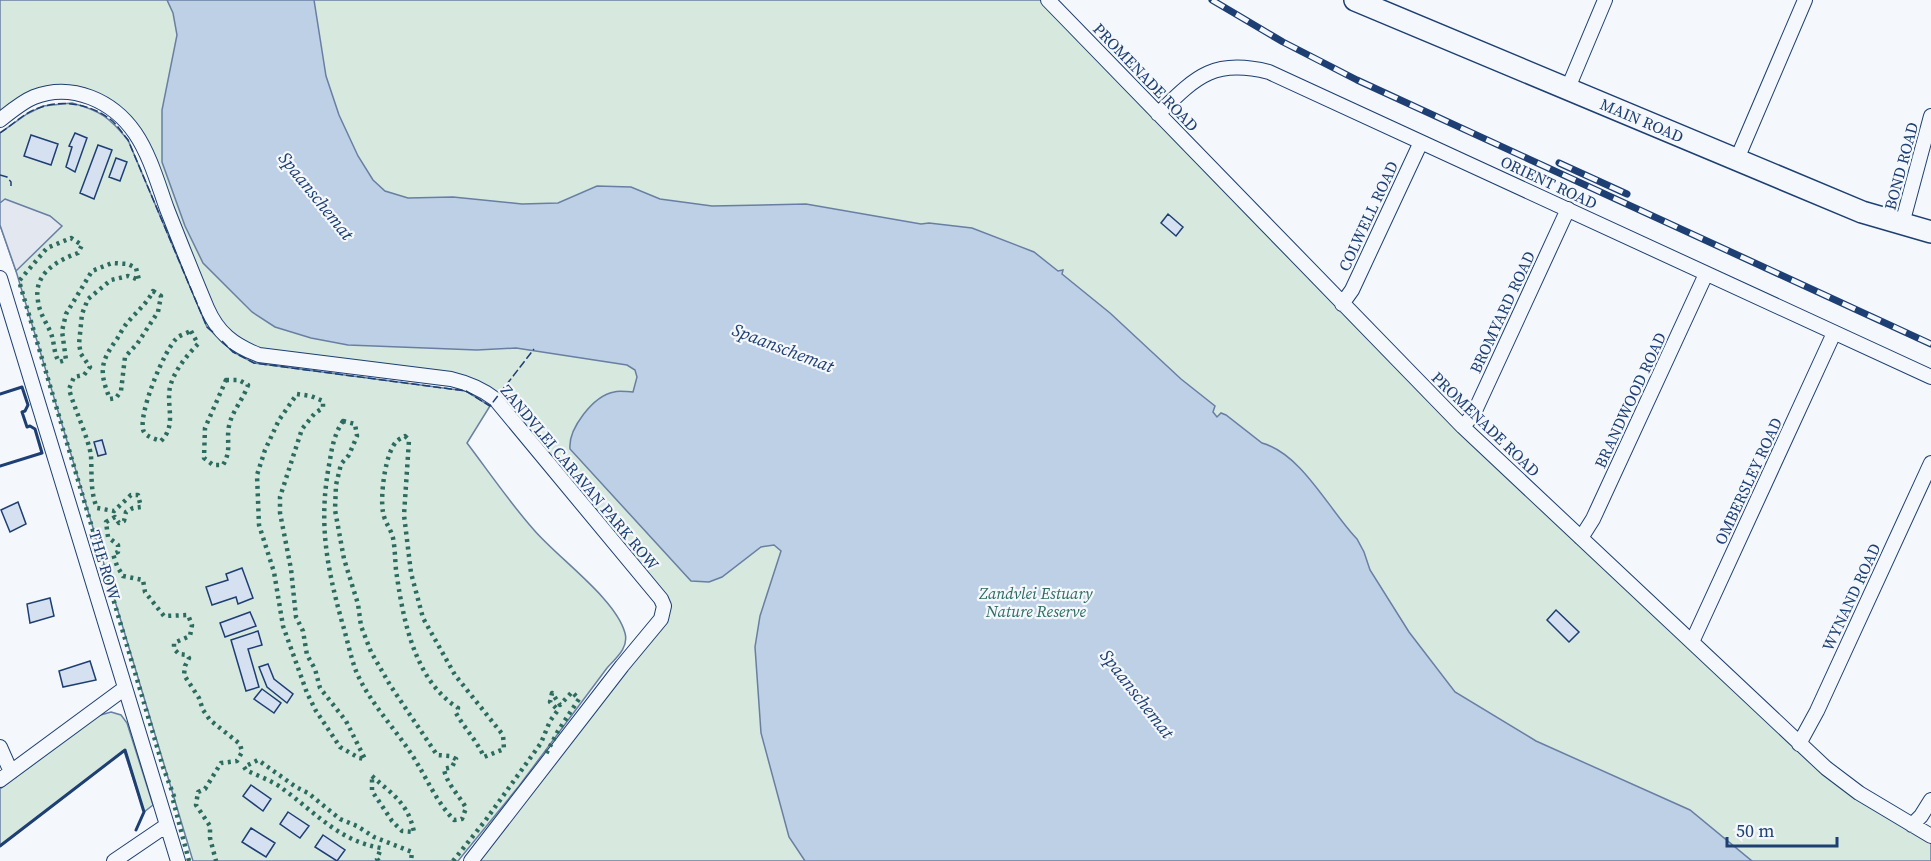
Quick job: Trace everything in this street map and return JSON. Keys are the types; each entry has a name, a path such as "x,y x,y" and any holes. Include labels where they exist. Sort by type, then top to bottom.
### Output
{"main road":[{"name":"MAIN ROAD","path":"1355,0 1862,212 1931,232"}],"street":[{"name":"PROMENADE ROAD","path":"1048,0 1463,427 1799,744 1852,789 1931,836"},
{"path":"1568,88 1605,0"},
{"path":"1737,159 1805,0"},
{"name":"ORIENT ROAD","path":"1158,114 1195,80 1212,70 1250,67 1269,72 1931,378"},
{"name":"ZANDVLEI CARAVAN PARK ROW","path":"0,120 34,97 49,93 69,92 90,96 107,105 124,118 136,135 151,166 209,314 214,324 226,336 245,350 259,355 451,379 487,393 495,399 542,454 661,599 664,606 661,619 471,861"},
{"name":"BOND ROAD","path":"1902,224 1931,116"},
{"name":"COLWELL ROAD","path":"1342,304 1352,290 1421,142"},
{"name":"BROMYARD ROAD","path":"1463,427 1474,413 1568,209"},
{"name":"BRANDWOOD ROAD","path":"1581,538 1593,519 1706,274"},
{"name":"THE ROW","path":"0,278 178,861"},
{"name":"OMBERSLEY ROAD","path":"1692,642 1834,333"},
{"name":"WYNAND ROAD","path":"1799,744 1822,700 1931,463"},
{"path":"0,780 125,688"},
{"path":"0,747 12,772"},
{"path":"1912,825 1931,800"},
{"path":"114,861 167,825"}],"green space":[{"path":"0,0 1048,0 1342,304 1799,744 1931,836 1931,861 476,861 668,618 475,385 264,356 223,331 155,165 107,104 49,93 0,120"},
{"path":"72,103 104,116 128,140 207,327 233,352 254,363 466,391 490,406 467,443 534,530 599,593 619,620 626,638 621,652 519,786 458,861 193,861 16,271 0,225 0,133 43,106"},
{"path":"111,712 121,715 127,723 153,805 144,812 124,751 0,846 0,789 97,716"}],"shaded area":[{"path":"5,199 50,216 62,226 16,271 0,225 0,203"}],"water":[{"name":"Zandvlei Estuary Nature Reserve","path":"167,0 314,0 326,76 339,115 358,156 373,180 385,191 408,198 453,197 522,204 558,203 597,186 631,187 660,199 712,206 806,204 921,224 972,228 1034,252 1058,271 1063,270 1062,274 1110,313 1181,379 1215,406 1213,412 1217,417 1221,413 1226,415 1262,443 1290,459 1302,471 1357,539 1370,570 1409,632 1455,692 1536,741 1690,810 1752,861 805,861 789,837 761,733 755,647 760,616 781,551 774,545 761,547 722,577 709,582 691,581 570,449 573,432 583,414 590,407 614,392 633,392 637,377 635,370 627,365 516,348 477,350 348,345 311,338 275,327 252,312 203,263 185,226 162,162 162,110 177,35 173,13"}],"building":[{"path":"75,133 87,138 75,172 66,167 72,147 69,146"},
{"path":"31,135 58,144 51,165 24,156"},
{"path":"98,145 112,150 94,199 80,193"},
{"path":"116,158 127,162 120,181 109,177"},
{"path":"1168,214 1183,227 1176,236 1161,223"},
{"path":"102,440 106,454 98,456 94,442"},
{"path":"18,502 26,524 10,532 1,510"},
{"path":"242,568 253,598 238,604 236,597 212,605 206,587 228,580 226,574"},
{"path":"50,598 54,616 30,623 27,604"},
{"path":"1556,610 1579,632 1569,642 1547,620"},
{"path":"250,612 256,626 225,637 220,623"},
{"path":"258,631 262,645 248,649 259,687 246,691 231,640"},
{"path":"90,661 96,680 63,687 59,671"},
{"path":"268,664 274,679 293,694 287,703 267,687 259,667"},
{"path":"262,689 281,703 274,713 254,699"},
{"path":"251,785 271,799 263,811 243,796"},
{"path":"288,812 309,826 300,838 280,824"},
{"path":"251,828 275,843 266,857 242,842"},
{"path":"323,835 345,850 337,861 315,847"}],"railway":[{"path":"1212,0 1283,42 1357,80 1931,344"},
{"path":"1559,163 1627,194"}],"hedge":[{"path":"189,861 173,800 175,799 163,767 19,281 47,248 71,238 82,245 78,253 48,270 39,283 37,292 40,309 52,335 59,362 66,360 62,331 66,314 92,271 112,263 128,264 136,268 139,280 128,276 111,280 88,299 82,314 79,344 81,354 90,367 84,375 74,377 69,389 90,449 92,489 97,508 114,511 131,495 138,495 141,507 126,512 124,521 119,523 115,517 106,522 108,537 118,545 118,552 113,554 117,566 123,576 143,580 145,592 164,616 188,615 192,625 190,636 174,643 174,649 189,658 184,675 210,720 240,744 242,752 237,761 221,763 205,789 198,792 196,805 210,826 210,838 216,861"},
{"path":"153,291 161,296 158,312 137,344 125,357 121,391 116,398 110,399 104,381 104,361 126,325 145,304 153,291"},
{"path":"191,331 198,344 181,364 172,381 169,394 169,429 161,441 149,437 144,432 144,413 148,398 159,368 172,343 178,337 191,331"},
{"path":"226,380 239,380 248,385 230,421 226,460 223,465 213,465 204,458 205,428 226,380"},
{"path":"297,394 323,401 323,408 315,413 302,429 280,497 280,513 291,569 296,617 303,631 307,655 315,669 320,688 346,721 365,759 340,747 307,693 283,626 274,572 259,525 257,475 265,450 279,420 297,394"},
{"path":"343,421 355,424 357,436 349,455 341,464 336,485 335,510 344,559 358,604 361,626 371,652 390,685 437,755 456,759 452,767 444,769 450,784 466,808 462,819 454,820 442,805 412,755 361,682 352,659 336,601 328,561 324,522 326,482 331,455 336,435 343,421"},
{"path":"405,436 409,440 404,515 411,573 423,618 455,675 503,735 504,749 484,757 456,713 458,708 443,696 421,665 413,647 402,608 393,538 382,505 384,475 389,455 397,441 405,436"},
{"path":"453,861 541,743 550,721 558,710 550,702 552,693 560,705 572,692 579,699 545,756"},
{"path":"379,861 377,859 381,848 340,833 279,786 244,767 258,760 308,793 340,819 374,837 412,852 411,861"},
{"path":"372,776 404,807 414,832 402,831 392,821 372,791 372,776"}],"fence":[{"path":"0,133 26,114 58,104 90,108 113,121 128,140 207,327 213,332"},
{"path":"0,175 7,177 11,186"},
{"path":"222,341 233,352 254,363 466,391 490,406 534,349"}],"wall":[{"path":"0,394 22,387 28,405 22,412 27,427 35,429 42,453 0,466"},
{"path":"0,846 125,750 144,812 136,830"}],"water label":[{"name":"Spaanschemat","path":"316,196"},
{"name":"Spaanschemat","path":"783,348"},
{"name":"Spaanschemat","path":"1137,694"}]}
